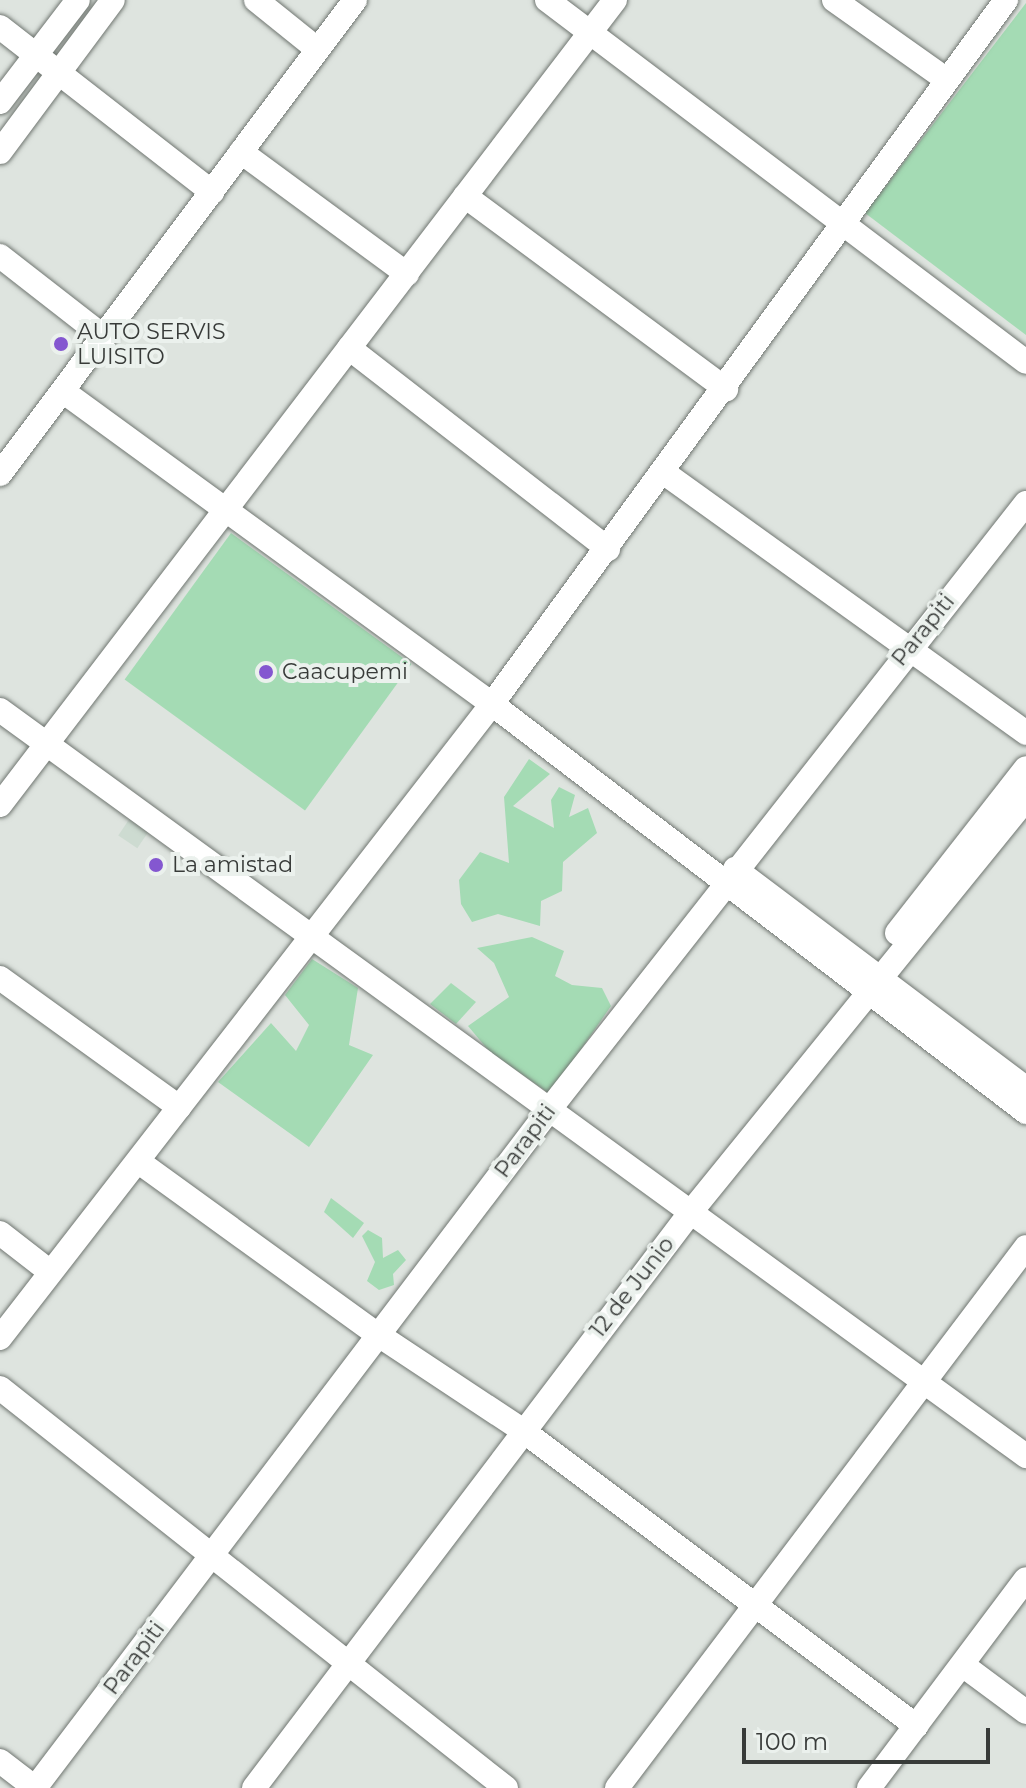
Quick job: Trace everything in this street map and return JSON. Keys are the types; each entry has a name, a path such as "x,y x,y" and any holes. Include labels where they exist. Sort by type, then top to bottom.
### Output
{"street":[{"path":"0,102 78,0"},
{"path":"0,152 113,0"},
{"path":"256,0 317,49"},
{"path":"1,470 64,392 355,0"},
{"path":"547,0 589,34 843,218 1026,344"},
{"path":"0,805 615,0"},
{"path":"834,0 944,78"},
{"path":"0,1338 49,1271 139,1162 309,934 492,704 726,389 944,78 1006,0"},
{"path":"0,27 212,192"},
{"path":"241,152 407,274"},
{"path":"465,196 726,389"},
{"path":"843,218 1026,362"},
{"path":"0,256 104,337"},
{"path":"349,348 608,549"},
{"path":"64,392 224,512 729,877 868,983 1026,1112"},
{"path":"663,472 910,646 1026,733"},
{"name":"Parapiti","path":"35,1788 549,1110 910,646 1026,503"},
{"path":"0,710 1026,1456"},
{"name":"12 de Junio","path":"254,1788 522,1430 868,983 1026,768"},
{"name":"12 de Junio","path":"868,983 1026,799"},
{"path":"0,978 179,1107"},
{"path":"868,983 1026,1088"},
{"path":"139,1162 377,1334 522,1430 916,1726"},
{"path":"0,1233 49,1271"},
{"path":"617,1788 759,1606 1026,1247"},
{"path":"0,1388 506,1788"},
{"path":"869,1788 964,1666 1026,1579"},
{"path":"964,1666 1026,1712"},
{"path":"0,1761 35,1788"}],"shaded area":[{"path":"130,818 149,831 137,848 118,835"}],"green space":[{"path":"1026,3 1026,335 865,213"},
{"name":"Caacupemi","path":"231,533 411,664 305,811 125,679"},
{"path":"529,759 550,774 513,806 554,828 551,800 559,787 575,795 569,817 588,808 597,833 563,862 562,891 541,901 540,926 498,914 472,922 461,904 459,880 480,852 509,863 504,797"},
{"path":"532,937 564,951 555,976 572,985 602,988 611,1006 550,1094 489,1051 468,1026 509,997 494,963 477,948"},
{"path":"312,959 358,988 349,1045 373,1055 309,1147 218,1082 271,1023 296,1051 309,1025 285,995"},
{"path":"451,983 476,1002 456,1024 430,1004"},
{"path":"331,1198 364,1223 353,1238 324,1212"},
{"path":"368,1230 382,1238 383,1258 398,1250 406,1260 393,1274 394,1285 379,1290 367,1281 375,1262 362,1236"}],"place":[{"name":"AUTO SERVIS LUISITO","path":"61,344"},
{"name":"Caacupemi","path":"266,672"},
{"name":"La amistad","path":"156,865"}]}
